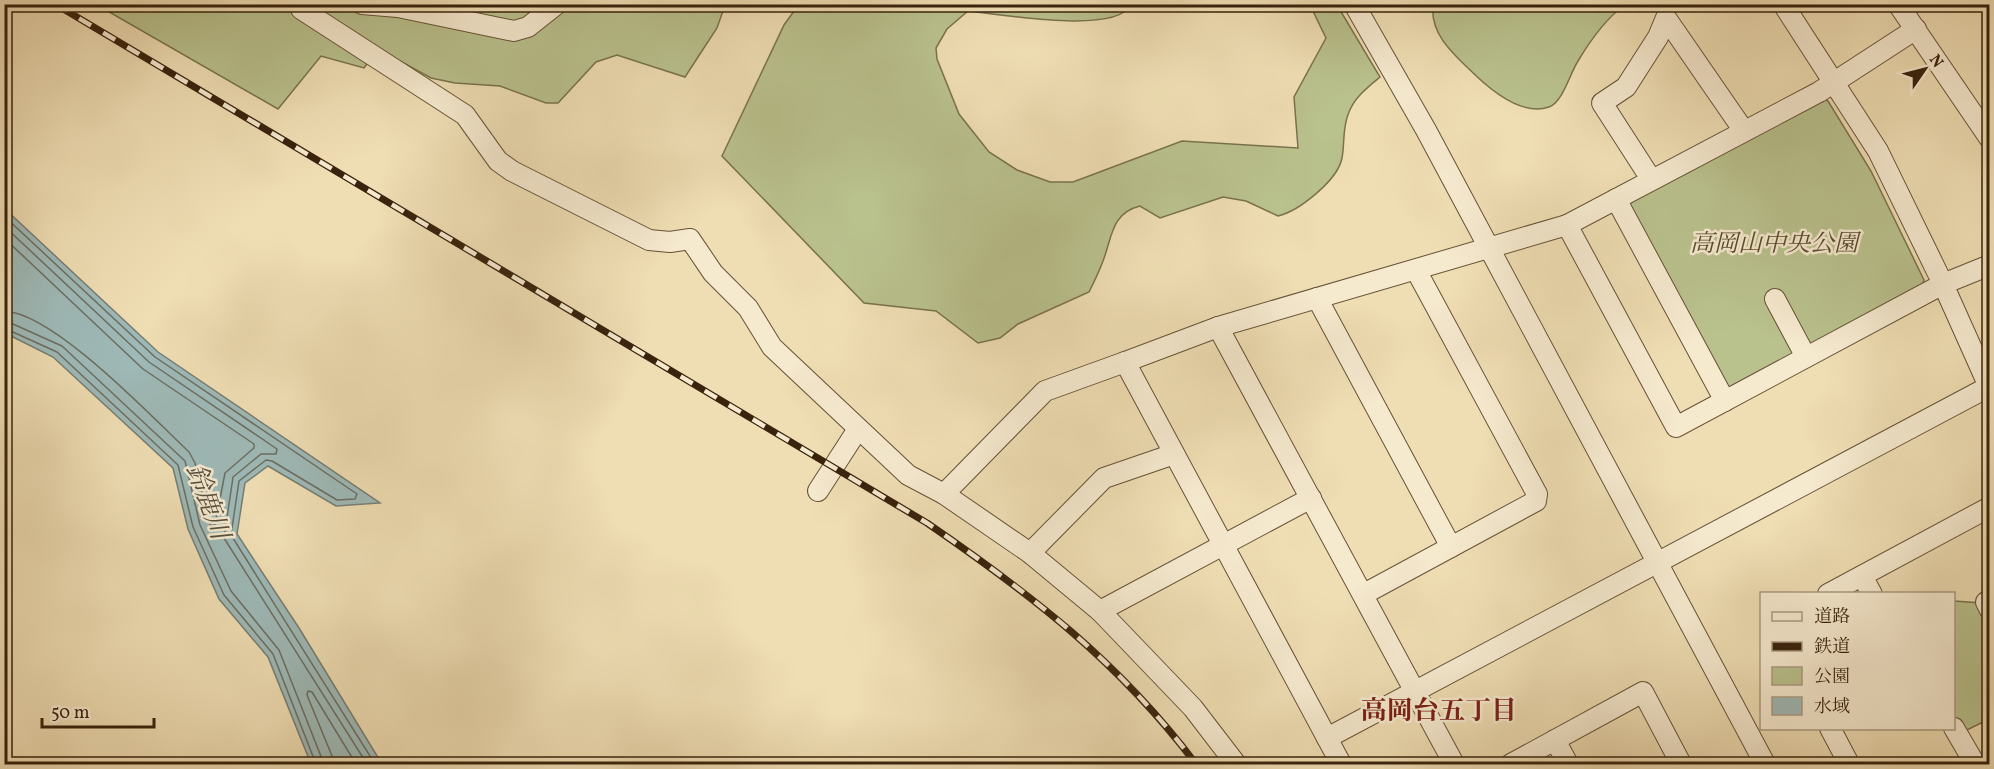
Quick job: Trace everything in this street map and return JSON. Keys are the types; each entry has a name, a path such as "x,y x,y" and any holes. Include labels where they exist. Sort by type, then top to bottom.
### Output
{"street":[{"path":"304,4 301,9 465,115 498,161 512,171 649,240 670,243 690,239 713,273 748,308 772,347 858,429 870,436 908,475 944,494 1030,553 1100,610 1193,708 1236,765"},
{"path":"362,4 399,7 514,31 528,27 557,4"},
{"path":"1354,4 1489,249 1765,765"},
{"path":"1327,738 1989,387 1943,284 1878,151 1783,4"},
{"path":"1898,4 1989,139"},
{"path":"1651,179 1602,103 1626,87 1658,37 1666,18 1744,131"},
{"path":"944,494 1045,391 1218,327 1567,225 1835,82 1916,29"},
{"path":"1616,199 1725,401"},
{"path":"1567,225 1676,427 1943,284 1989,265"},
{"path":"1364,594 1536,501 1537,494 1416,270"},
{"path":"1317,298 1451,547"},
{"path":"1775,299 1806,357"},
{"path":"1218,327 1364,594 1454,765"},
{"path":"1125,362 1341,765"},
{"path":"818,491 858,429"},
{"path":"1030,553 1104,478 1174,454"},
{"path":"1100,610 1311,498"},
{"path":"1832,592 1989,507"},
{"path":"1862,576 1871,592"},
{"path":"1989,602 1986,602 1989,610"},
{"path":"1510,765 1642,692 1681,765"},
{"path":"1831,730 1849,765"},
{"path":"1954,730 1975,765"},
{"path":"1555,740 1568,765"}],"green space":[{"path":"799,4 1131,5 1121,14 1103,19 1081,21 968,11 947,29 936,48 937,59 959,114 989,152 1017,170 1050,182 1073,182 1182,141 1298,148 1294,97 1326,38 1310,5 1337,5 1380,77 1358,97 1349,112 1339,167 1326,185 1296,208 1278,216 1246,201 1223,197 1160,218 1140,206 1130,209 1123,214 1114,228 1089,292 1018,324 1000,338 978,343 936,311 864,303 722,156 784,25"},
{"path":"1433,4 1625,5 1611,16 1593,38 1554,104 1538,109 1516,104 1495,92 1448,48 1435,24"},
{"path":"97,5 725,5 717,28 685,77 617,55 596,62 558,103 546,103 500,86 455,83 431,78 378,49 364,68 321,56 278,109"},
{"name":"高岡山中央公園","path":"1823,98 1828,101 1871,171 1924,280 1922,287 1726,392 1624,203"},
{"path":"1955,601 1981,603 1989,623 1989,719 1963,732 1955,719"}],"water":[{"name":"鈴鹿川","path":"4,208 158,352 380,503 336,506 268,466 245,483 237,534 299,628 382,764 311,764 268,657 219,599 188,529 173,468 53,357 5,333"}],"railway":[{"path":"55,4 927,523 1038,604 1072,632 1136,693 1196,764"}],"district":[{"name":"高岡台五丁目","path":"1439,712"}]}
